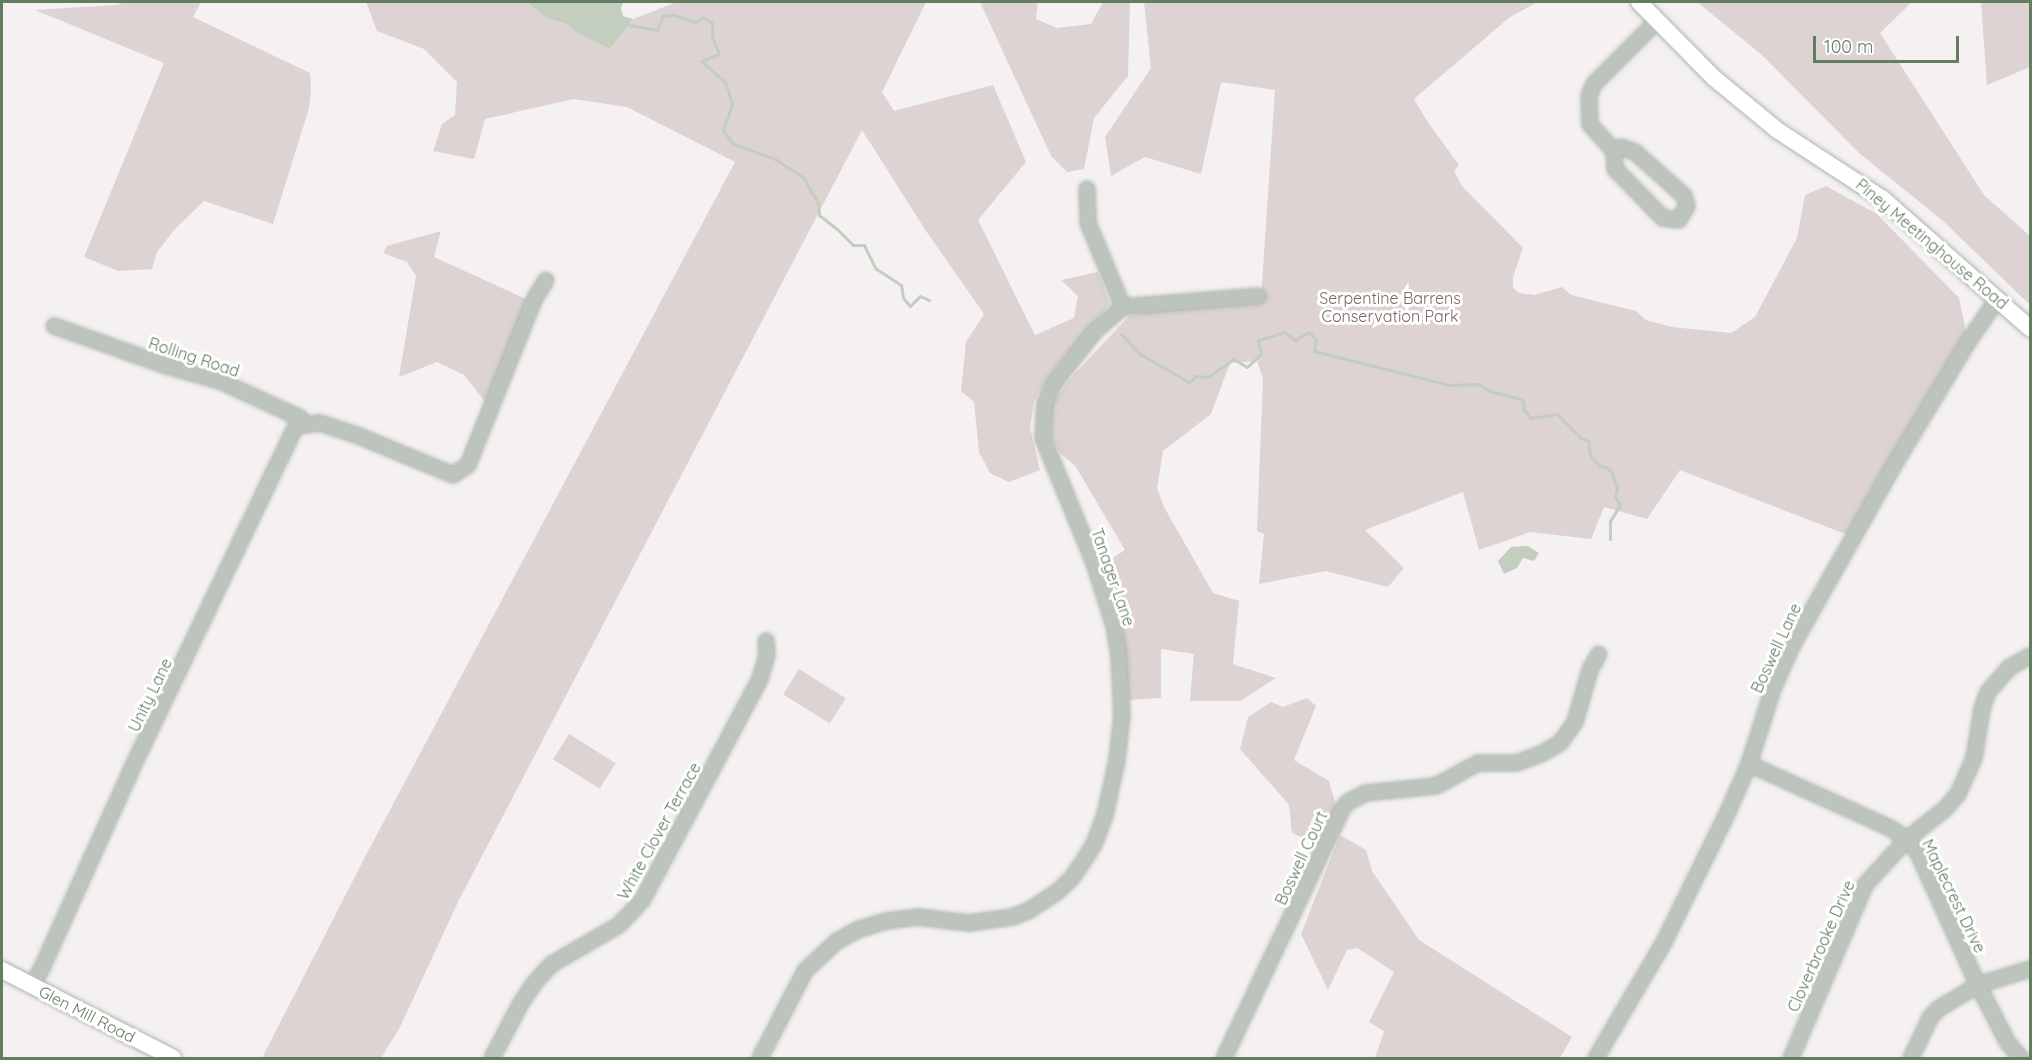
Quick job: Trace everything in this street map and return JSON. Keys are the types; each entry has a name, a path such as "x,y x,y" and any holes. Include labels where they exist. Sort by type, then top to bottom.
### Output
{"main road":[{"name":"Piney Meetinghouse Road","path":"1639,2 1714,78 1777,130 1883,199 2031,328"},
{"name":"Glen Mill Road","path":"2,970 173,1059"}],"street":[{"path":"1614,151 1622,147 1635,152 1684,196 1687,206 1682,217 1674,220 1663,218 1615,169 1614,151 1590,124 1588,96 1594,84 1657,21"},
{"path":"1087,189 1088,223 1124,307 1259,296"},
{"name":"Rolling Road","path":"54,326 167,366 220,381 300,418 303,425 320,423 359,436 453,475 468,465 534,300 546,280"},
{"name":"Boswell Lane","path":"1596,1059 1664,942 1749,764 1773,689 1792,646 1894,465 1968,342 1998,298"},
{"name":"Tanager Lane","path":"760,1059 806,971 837,941 860,929 887,921 918,917 969,923 1012,918 1028,911 1057,892 1071,879 1095,842 1105,815 1117,760 1122,715 1119,656 1114,626 1094,563 1052,464 1042,428 1045,403 1055,382 1094,332 1124,307"},
{"name":"Unity Lane","path":"31,985 41,970 133,766 174,686 300,418"},
{"name":"White Clover Terrace","path":"492,1059 526,996 552,963 619,925 643,899 760,679 767,655 766,641"},
{"name":"Boswell Court","path":"1224,1059 1348,802 1366,793 1436,786 1478,763 1517,764 1560,743 1575,722 1590,670 1599,654"},
{"name":"Cloverbrooke Drive","path":"1791,1059 1865,885 1907,839 1945,809 1958,794 1974,758 1982,709 1988,692 2010,667 2031,656"},
{"name":"Maplecrest Drive","path":"1749,764 1890,828 1907,839 1918,853 1978,986 2008,1043 2020,1059"},
{"path":"1911,1059 1930,1018 1938,1009 1978,986 2031,969"}],"green space":[{"path":"123,2 201,2 193,17 310,73 311,91 309,108 273,224 204,201 175,229 157,252 152,269 118,271 84,257 164,63 35,10 117,5"},
{"path":"366,2 528,2 551,20 567,24 577,33 610,49 633,19 677,2 926,2 882,92 894,111 993,85 1026,162 978,220 1035,335 1074,318 1078,296 1061,280 1098,272 1110,304 1055,369 1034,401 1030,428 1040,470 1009,482 990,473 979,452 974,402 961,391 966,342 984,314 926,231 862,130 459,900 399,1029 381,1058 262,1058 366,855 735,162 627,107 574,99 485,119 474,159 433,151 442,124 455,115 457,82 424,49 377,31"},
{"path":"980,2 1038,2 1036,19 1057,28 1091,24 1103,2 1130,2 1128,76 1094,118 1084,169 1067,172 1051,156"},
{"name":"Serpentine Barrens Conservation Park","path":"1144,2 1538,2 1510,17 1414,99 1459,165 1454,171 1462,186 1523,248 1513,277 1513,287 1519,293 1535,295 1562,287 1571,295 1636,311 1646,320 1672,327 1731,333 1755,317 1797,238 1805,195 1826,186 1877,214 1959,298 1968,342 1853,537 1680,470 1647,519 1604,507 1591,539 1530,532 1479,550 1463,492 1365,530 1404,568 1388,587 1326,571 1259,584 1264,534 1257,531 1263,379 1257,361 1230,363 1211,414 1163,451 1157,488 1164,507 1213,593 1239,601 1233,664 1276,678 1240,701 1190,701 1194,654 1161,649 1161,698 1129,700 1123,632 1102,565 1125,550 1076,467 1060,453 1050,435 1048,422 1052,405 1068,381 1129,316 1170,307 1261,298 1275,90 1221,82 1201,174 1145,157 1111,176 1105,137 1151,68"},
{"path":"1697,2 1912,2 1880,33 1984,195 2030,236 2030,305 1942,220 1859,153 1762,55"},
{"path":"1981,2 2030,2 2030,67 1987,85"},
{"path":"441,231 434,257 528,300 486,403 464,375 437,362 399,377 416,276 407,262 383,253 387,246"},
{"path":"799,669 846,698 830,724 783,694"},
{"path":"1307,698 1316,706 1294,760 1329,781 1337,810 1315,843 1292,833 1289,805 1240,749 1248,717 1271,702 1283,707"},
{"path":"569,734 616,763 600,789 553,759"},
{"path":"1340,835 1366,850 1372,871 1419,940 1572,1037 1560,1058 1375,1058 1384,1031 1369,1022 1394,972 1357,948 1347,950 1328,990 1301,934"}],"shaded area":[{"path":"527,2 623,2 621,8 623,16 633,19 610,49 577,33 567,24 548,19"},
{"path":"1528,546 1539,553 1534,561 1523,558 1517,568 1504,574 1498,561 1511,547"}],"waterway":[{"path":"629,25 657,30 663,16 674,15 695,22 703,17 712,23 712,36 719,54 701,61 725,82 732,104 723,130 733,144 775,159 803,177 818,203 819,215 853,245 864,245 875,268 901,285 903,298 910,306 920,296 929,300"},
{"path":"1121,334 1140,354 1189,382 1196,376 1208,377 1234,359 1247,367 1261,354 1258,340 1284,332 1295,340 1309,332 1316,340 1314,351 1449,385 1478,384 1490,391 1523,400 1524,410 1531,418 1557,414 1581,438 1588,441 1590,456 1612,473 1617,488 1615,497 1620,505 1610,521 1610,539"}]}
